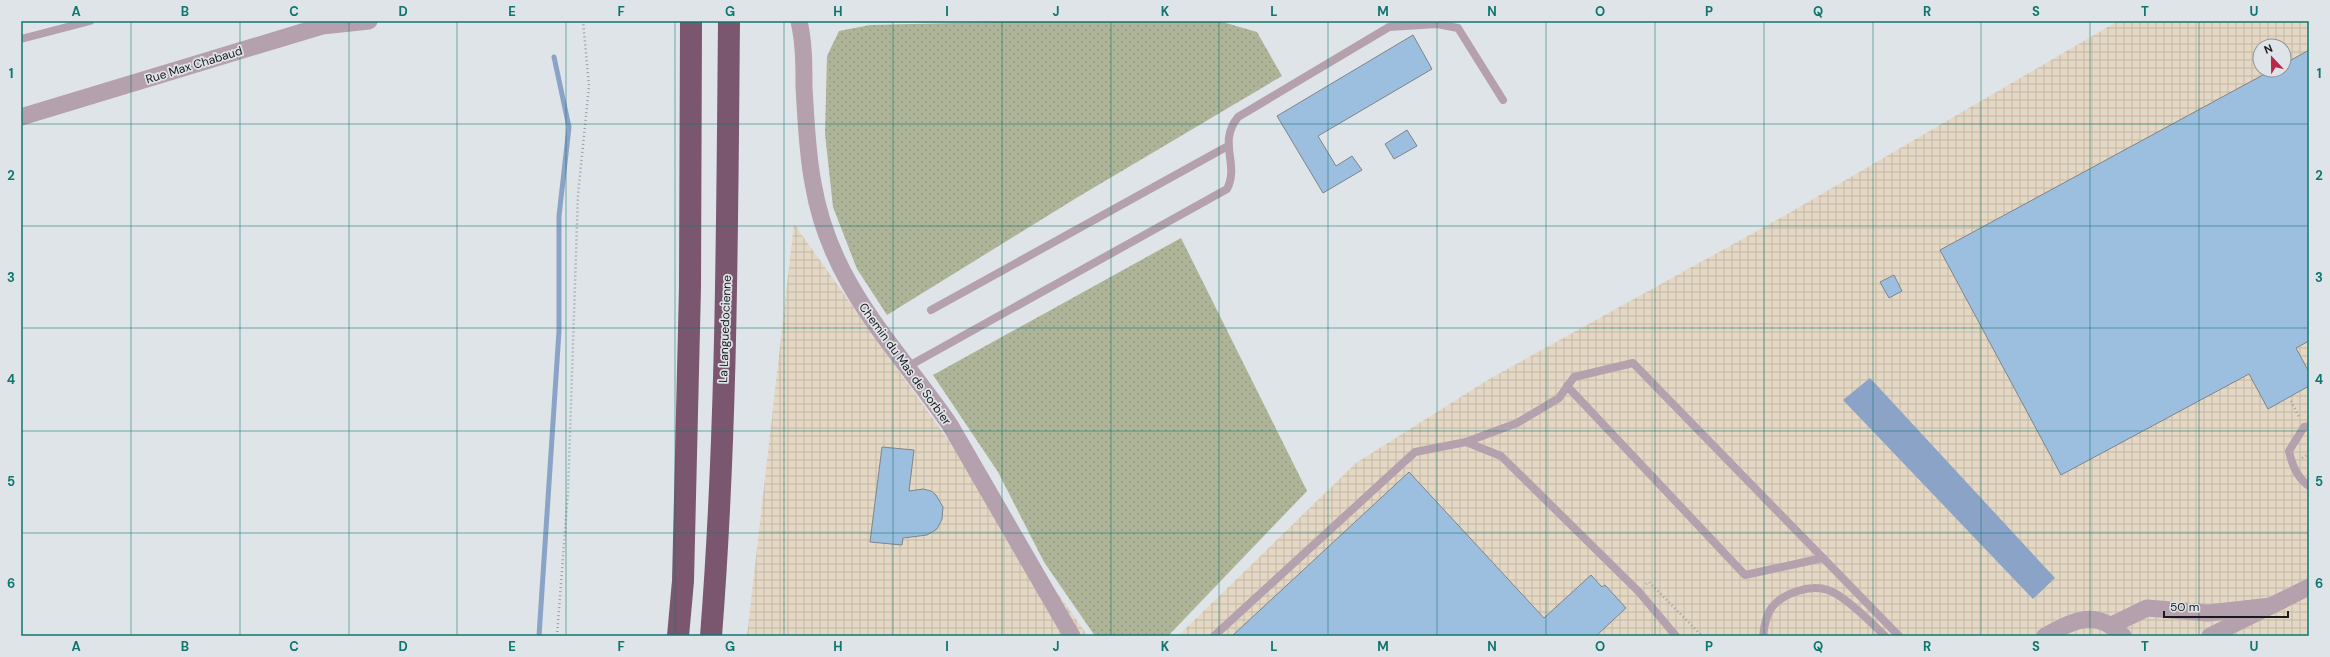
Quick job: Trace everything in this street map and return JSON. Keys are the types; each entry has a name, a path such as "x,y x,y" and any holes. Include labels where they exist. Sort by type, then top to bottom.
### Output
{"highway":[{"name":"La Languedocienne","path":"711,636 716,580 726,287 729,22"},
{"path":"678,636 683,581 690,287 691,24"}],"street":[{"name":"Rue Max Chabaud","path":"21,117 319,24 369,21"},
{"name":"Chemin du Mas de Sorbier","path":"798,21 803,46 808,151 818,212 838,263 870,320 950,425 1072,636"},
{"path":"2210,636 2309,587"},
{"path":"2045,636 2072,623 2095,618 2118,630 2146,608 2208,613 2271,606"}],"lane":[{"path":"21,39 90,21"},
{"path":"907,367 1227,189 1230,182 1231,172 1228,146 1230,127 1238,117 1389,27 1437,24 1458,28 1503,100"},
{"path":"931,310 1228,146"},
{"path":"1214,636 1415,452 1466,442 1517,423 1559,398 1574,377 1633,363 1899,636"},
{"path":"1567,386 1745,575 1823,558"},
{"path":"2309,426 2304,427 2289,451 2292,464 2302,481 2309,486"},
{"path":"1466,442 1502,456 1639,592 1676,636"},
{"path":"1762,636 1764,624 1772,608 1790,593 1809,589 1828,590 1864,614 1885,636"}],"path":[{"path":"557,636 568,492 578,195 589,86 583,21"},
{"path":"2291,401 2301,421"},
{"path":"1646,585 1649,582 1702,636"}],"shaded area":[{"path":"2118,21 2309,21 2309,636 1178,636 1356,463 1491,378 1784,216"},
{"path":"794,224 1088,636 747,636"}],"green space":[{"path":"1044,21 1219,21 1257,32 1282,76 1078,197 887,315 857,269 833,207 825,134 827,56 839,31 870,25"},
{"path":"1181,238 1307,491 1168,636 1095,636 1044,562 998,472 933,375"}],"water":[{"path":"1870,378 2055,578 2033,599 1843,400"}],"building":[{"path":"1413,35 1432,69 1318,136 1336,166 1352,156 1362,170 1323,193 1277,116"},
{"path":"2309,50 2309,341 2296,348 2309,372 2309,386 2268,409 2249,374 2061,475 1940,250 2257,78 2292,78 2292,60"},
{"path":"1407,130 1417,146 1394,159 1385,144"},
{"path":"1894,275 1902,291 1889,298 1880,282"},
{"path":"882,447 914,450 909,491 923,489 931,491 936,495 943,507 942,519 937,529 927,535 903,538 902,545 870,542"},
{"path":"1409,472 1544,618 1591,575 1602,587 1605,585 1626,608 1596,636 1232,636"}],"waterway":[{"path":"539,636 559,331 559,216 569,127 554,57"}]}
